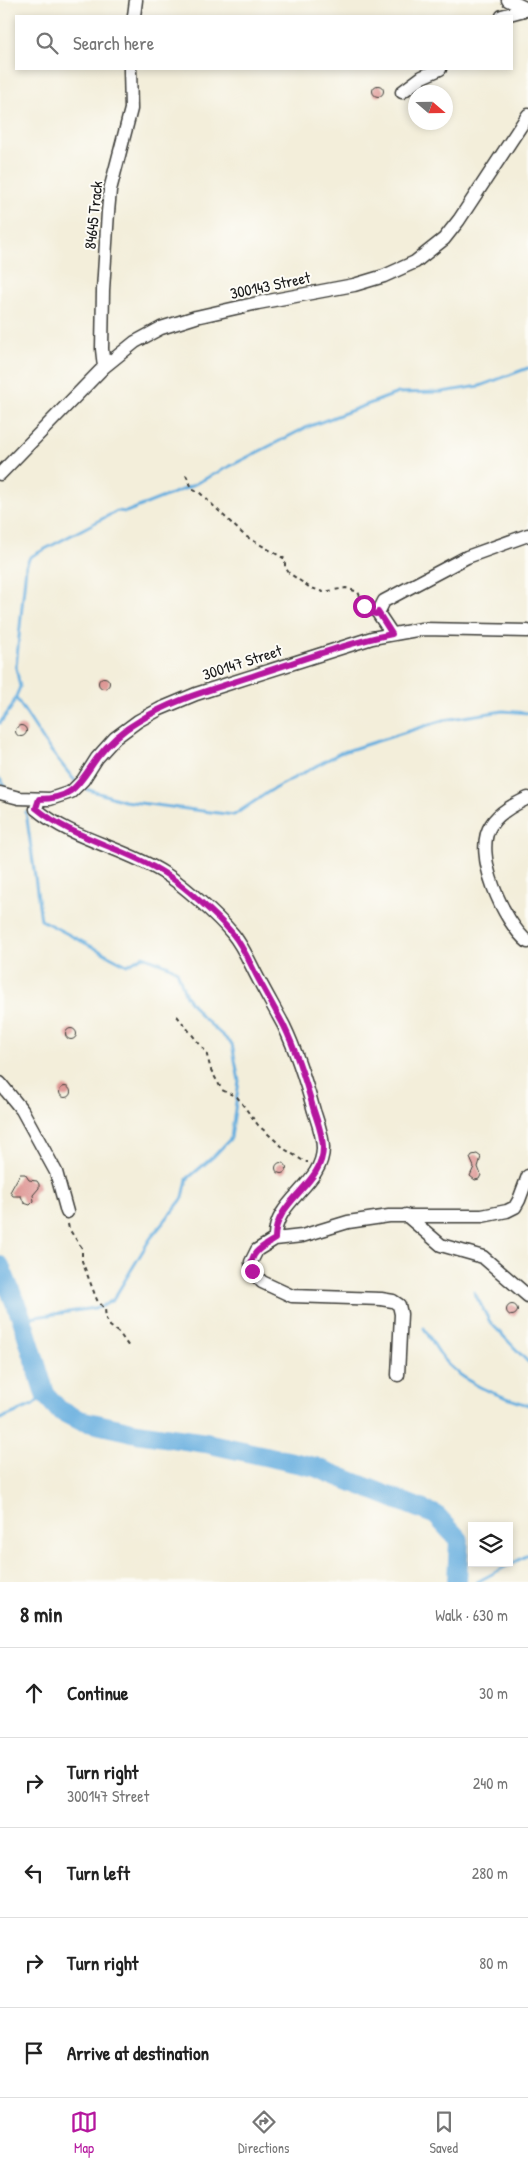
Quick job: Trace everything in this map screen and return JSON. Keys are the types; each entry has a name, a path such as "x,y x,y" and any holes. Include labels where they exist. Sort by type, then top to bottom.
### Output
{"street":[{"path":"134,15 136,0"},
{"path":"508,0 527,9"},
{"path":"506,15 527,9"},
{"name":"84645 Track","path":"104,367 102,349 103,290 108,212 110,190 131,109 130,70"},
{"path":"402,92 422,77 438,70"},
{"name":"300143 Street","path":"0,474 104,367 135,342 161,328 196,317 249,305 354,285 384,276 415,262 444,239 459,220 528,115"},
{"path":"392,634 378,612 381,605 391,596 467,557 528,535"},
{"name":"300147 Street","path":"0,793 19,798 50,799 70,792 83,780 97,758 115,738 160,708 196,694 372,638 422,629 528,631"},
{"path":"528,798 499,815 491,825 487,832 485,854 495,893 504,914 528,942"},
{"path":"39,799 36,808 45,816 74,833 139,858 166,874 232,933 242,948 284,1027 306,1080 323,1143 322,1161 305,1186 278,1219 275,1239"},
{"path":"0,1084 22,1110 56,1172 66,1211"},
{"path":"398,1375 401,1314 399,1305 393,1301 381,1299 292,1296 272,1288 255,1275 251,1262 257,1250 275,1239 302,1236 348,1222 389,1216 482,1216 508,1211 515,1207 528,1176"},
{"path":"406,1216 441,1245 483,1257 528,1296"}],"path":[{"path":"186,475 193,490 199,492 245,536 285,559 285,567 289,573 302,582 323,592 346,588 358,592 367,612 376,614 378,612"},
{"path":"177,1016 206,1052 211,1070 222,1090 237,1097 258,1125 286,1150 305,1162 322,1161"},
{"path":"66,1211 69,1215 69,1230 82,1248 82,1261 97,1300 105,1309 106,1319 110,1326 120,1334 129,1347"}],"building":[{"path":"378,85 384,91 378,97 372,91"},
{"path":"104,677 110,683 104,689 98,683"},
{"path":"21,725 27,731 21,737 15,731"},
{"path":"71,1028 77,1034 71,1040 65,1034"},
{"path":"65,1086 71,1092 65,1098 59,1092"},
{"path":"477,1154 481,1157 478,1167 481,1175 479,1179 475,1180 470,1176 474,1167 470,1158 472,1155"},
{"path":"281,1162 287,1168 281,1174 275,1168"},
{"path":"20,1174 25,1174 29,1180 37,1181 39,1184 39,1188 33,1195 34,1201 30,1205 24,1203 21,1196 13,1196 10,1192"},
{"path":"512,1304 518,1310 512,1316 506,1310"}],"waterway":[{"path":"0,723 11,708 20,687 16,667 26,566 30,557 117,511 126,512 189,487 305,428 398,393 442,392 480,386 528,368"},
{"path":"16,698 48,747 75,781"},
{"path":"86,789 124,801 234,815 270,791 340,753 444,720 503,711 528,713"},
{"path":"0,779 7,789"},
{"path":"22,1319 101,1307 113,1300 150,1239 183,1198 187,1179 214,1156 231,1138 239,1081 232,1044 201,1016 186,996 177,971 143,956 127,965 41,920 26,812"},
{"path":"0,1266 22,1319 45,1394 59,1410 79,1420 137,1433 206,1443 315,1467 436,1515 459,1540 457,1582"},
{"path":"474,1292 490,1322 528,1362"},
{"path":"424,1328 443,1358 461,1375 493,1393 528,1405"},
{"path":"0,1419 33,1405 45,1394"},
{"path":"477,1582 528,1555"}],"route":[{"path":"252,1271 251,1262 254,1254 257,1250 275,1239 278,1219 318,1169 323,1155 323,1143 306,1080 284,1027 232,933 201,904 166,874 139,858 74,833 45,816 36,808 39,799 58,797 77,787 97,758 115,738 160,708 196,694 308,658 372,638 392,634 378,612 376,614 367,612 364,606"}]}
